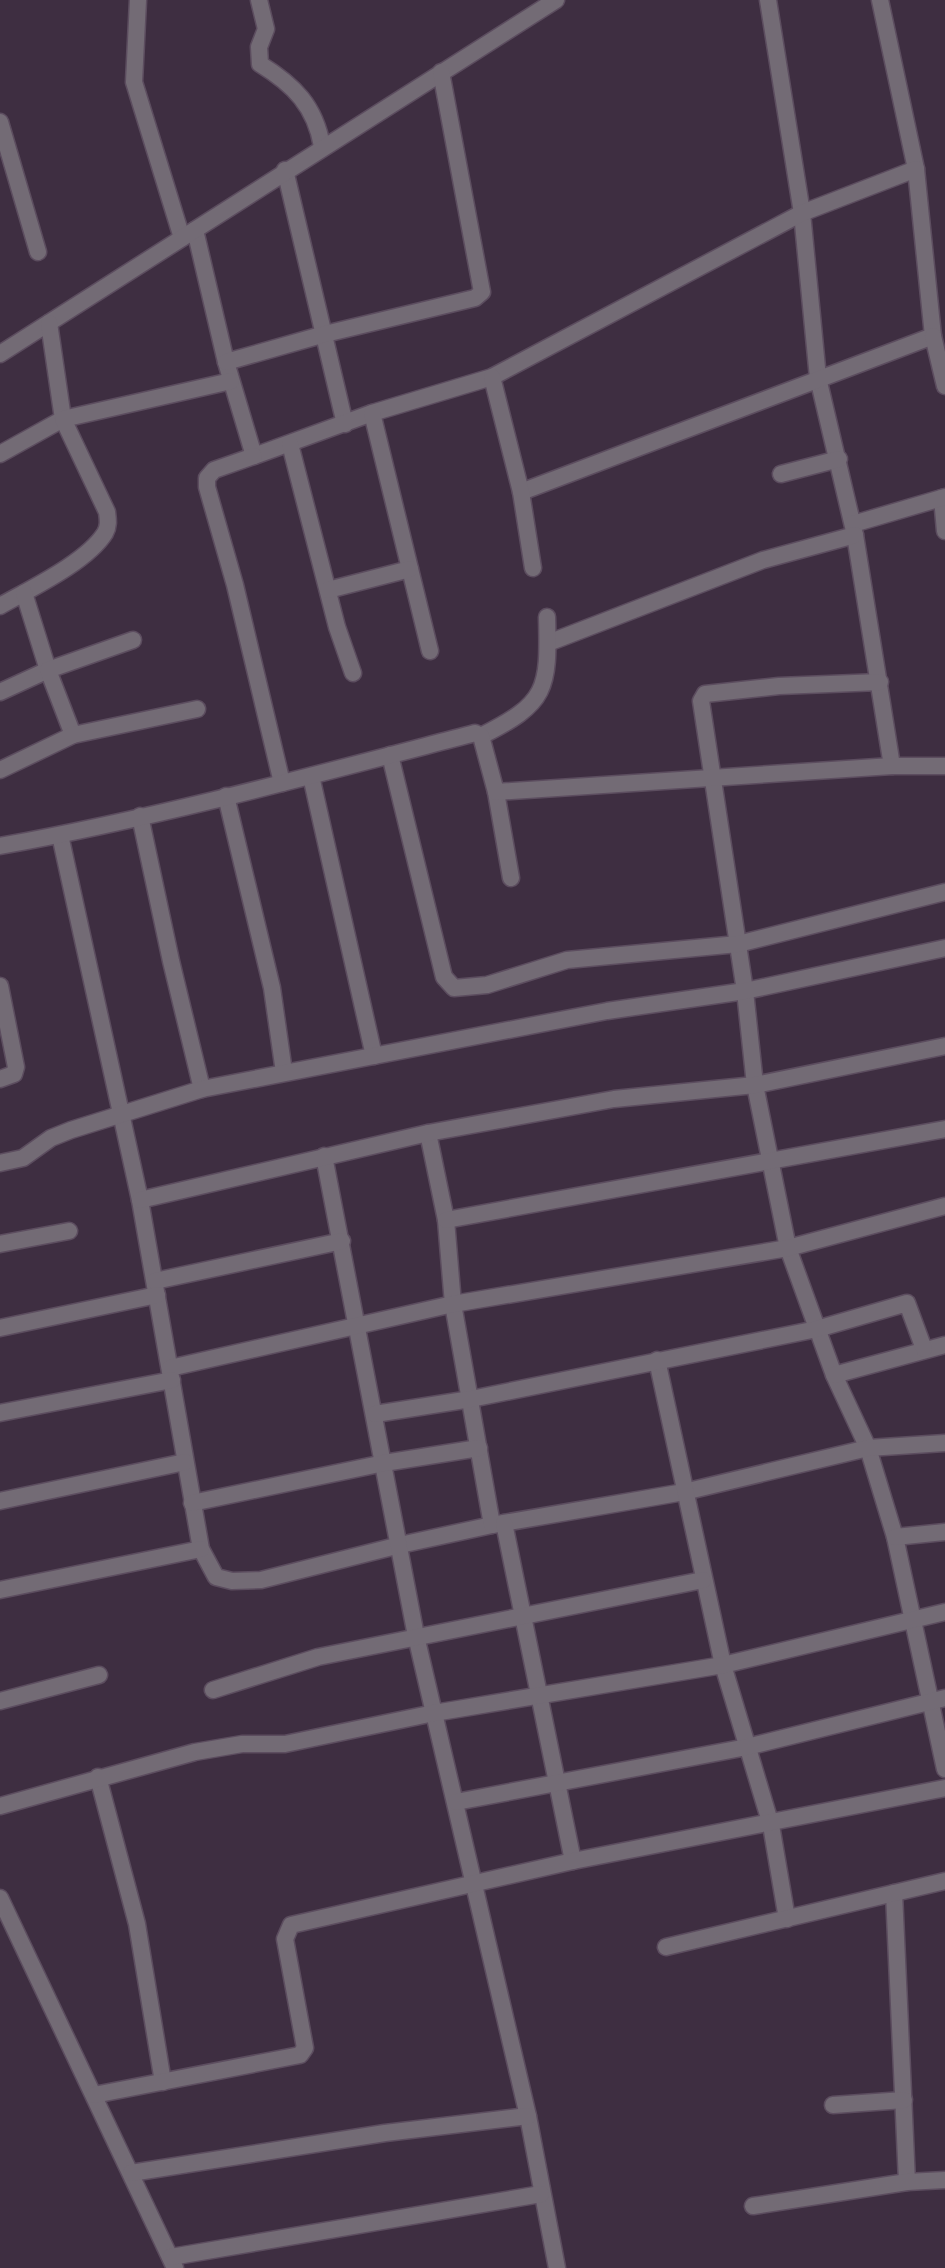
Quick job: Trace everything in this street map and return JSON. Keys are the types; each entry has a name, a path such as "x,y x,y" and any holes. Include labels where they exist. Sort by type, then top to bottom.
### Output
{"street":[{"path":"138,0 134,82 189,234 254,456"},
{"path":"259,0 266,29 259,47 260,64 293,86 307,103 318,122 322,146"},
{"path":"0,354 322,146 556,0"},
{"path":"768,0 802,213 818,377 854,529 892,766"},
{"path":"880,0 916,169 933,335 945,386"},
{"path":"226,362 325,334 475,298 482,292 441,72"},
{"path":"0,122 38,252"},
{"path":"282,783 235,585 207,487 207,478 214,470 372,413 492,377 802,213 916,169"},
{"path":"285,170 345,424"},
{"path":"0,606 84,554 104,535 109,525 107,512 63,419 49,323"},
{"path":"521,492 933,335"},
{"path":"492,377 521,492 533,568"},
{"path":"0,454 63,419 231,381"},
{"path":"372,413 430,651"},
{"path":"290,444 353,673"},
{"path":"781,474 839,459"},
{"path":"548,643 763,560 944,498 945,531"},
{"path":"328,590 410,569"},
{"path":"24,593 48,670 74,735"},
{"path":"481,736 519,717 539,697 544,685 548,643 547,617"},
{"path":"0,692 48,670 133,640"},
{"path":"880,682 779,686 705,694 701,701 745,991 755,1085 788,1248 834,1375 868,1448 895,1537 911,1618 938,1700 945,1769"},
{"path":"0,770 74,735 197,709"},
{"path":"0,846 60,835 282,783 475,733 481,736 496,792 511,878"},
{"path":"390,755 444,977 454,988 487,985 567,960 738,944 945,892"},
{"path":"496,792 892,766 945,766"},
{"path":"311,776 374,1056"},
{"path":"226,796 272,988 284,1072"},
{"path":"140,816 202,1089"},
{"path":"60,835 140,1200 201,1549 216,1577 232,1581 261,1580 400,1545 498,1524 684,1492 868,1448 945,1443"},
{"path":"0,1163 23,1158 51,1138 71,1130 121,1117 202,1089 607,1011 745,991 945,948"},
{"path":"0,986 16,1067 15,1074 0,1079"},
{"path":"140,1200 428,1133 614,1099 755,1085 945,1046"},
{"path":"446,1220 945,1129"},
{"path":"428,1133 446,1220 453,1304 479,1448 522,1616 573,1861"},
{"path":"324,1156 416,1636 528,2116 557,2268"},
{"path":"0,1413 453,1304 788,1248 945,1206"},
{"path":"0,1244 69,1231"},
{"path":"0,1328 342,1241"},
{"path":"375,1414 471,1399 817,1329 907,1303 924,1349"},
{"path":"834,1375 945,1345"},
{"path":"657,1360 723,1665 771,1825 787,1919"},
{"path":"192,1503 384,1463 479,1448"},
{"path":"0,1500 185,1462"},
{"path":"895,1537 945,1532"},
{"path":"0,1590 201,1549"},
{"path":"213,1690 318,1657 703,1580"},
{"path":"0,1806 195,1752 242,1744 285,1744 434,1713 723,1665 945,1612"},
{"path":"0,1702 99,1675"},
{"path":"456,1802 747,1746 938,1700"},
{"path":"98,1777 137,1924 163,2082"},
{"path":"94,2095 300,2055 305,2048 285,1938 291,1925 573,1861 771,1825 945,1788"},
{"path":"666,1947 945,1881"},
{"path":"894,1893 907,2182"},
{"path":"0,1898 173,2263 541,2194"},
{"path":"833,2105 904,2099"},
{"path":"131,2173 385,2133 528,2116"},
{"path":"752,2206 907,2182 945,2180"}]}
